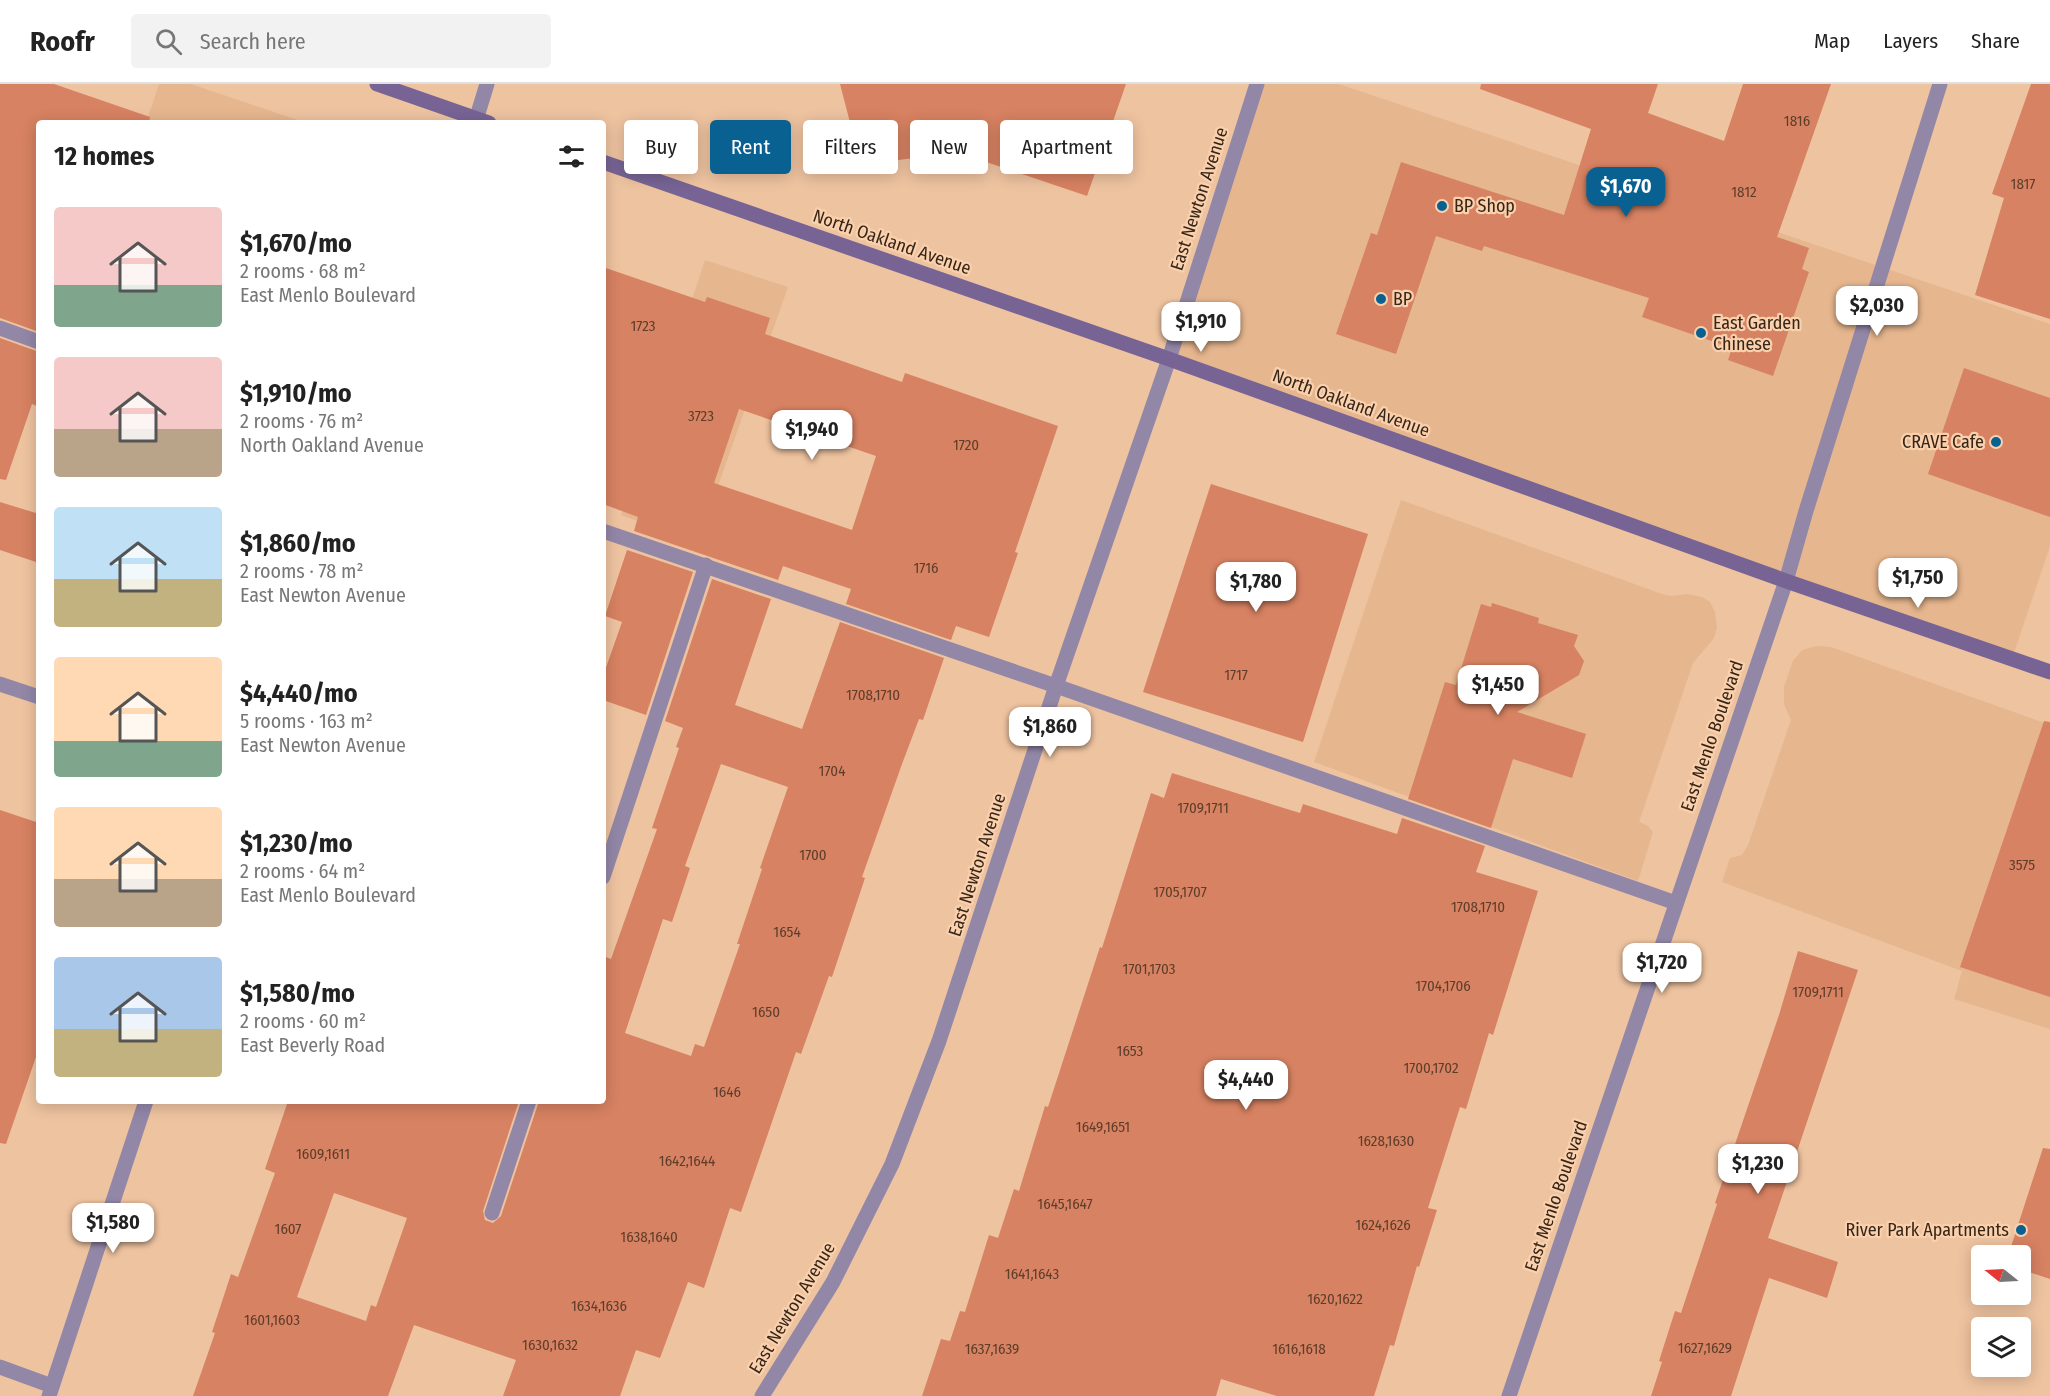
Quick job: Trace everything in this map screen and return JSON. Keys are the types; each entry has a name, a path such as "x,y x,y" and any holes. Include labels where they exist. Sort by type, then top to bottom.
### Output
{"main road":[{"path":"377,84 475,120"},
{"name":"North Oakland Avenue","path":"606,163 1169,359 1786,581 2050,672"}],"street":[{"path":"480,120 487,84"},
{"name":"East Newton Avenue","path":"762,1396 833,1282 892,1164 939,1041 1056,686 1169,359 1257,84"},
{"name":"East Menlo Boulevard","path":"1509,1396 1786,581 1809,499 1940,84"},
{"path":"0,328 36,341"},
{"path":"606,532 1056,686 1676,903"},
{"path":"606,869 706,565"},
{"path":"0,684 36,697"},
{"path":"0,1367 51,1391 145,1104"},
{"path":"492,1213 528,1104"}],"shaded area":[{"path":"159,84 191,84 297,120 147,120"},
{"path":"1257,84 1339,84 2050,324 2050,546 2012,659 1169,359"},
{"path":"705,260 788,287 698,543 621,515"},
{"path":"1401,500 1662,594 1671,596 1687,594 1702,597 1710,602 1715,612 1717,628 1714,638 1693,663 1639,822 1648,826 1653,832 1638,881 1314,762"},
{"path":"1817,646 1831,647 2050,725 2050,1029 1954,999 1962,971 1722,882 1730,858 1742,855 1748,845 1791,720 1784,704 1784,687 1793,661 1802,650"}],"building":[{"path":"0,84 54,84 150,117 150,120 36,120 36,331 0,318"},
{"path":"840,84 1126,84 1113,120 1000,120 1000,167 988,163 988,120 910,120 910,159 898,160 898,120 849,120"},
{"path":"1481,84 1658,84 1648,113 1724,141 1743,84 1831,84 1777,237 1809,248 1802,269 1809,272 1773,376 1728,360 1732,348 1642,317 1649,298 1484,246 1482,251 1436,236 1396,354 1336,334 1371,233 1377,235 1401,162 1564,215 1591,129 1480,89"},
{"path":"2031,84 2050,84 2050,319 1975,295 2004,198 1992,194"},
{"path":"1022,174 1095,174 1087,196"},
{"path":"606,268 705,302 707,297 770,318 765,334 902,382 905,373 1058,426 989,637 956,626 951,640 846,604 851,589 783,566 778,580 634,531 638,517 606,505","holes":["739,409 876,456 852,530 714,483"]},
{"path":"0,338 36,351 36,406 32,404 6,480 0,479"},
{"path":"1964,368 2050,398 2050,517 1928,474"},
{"path":"1211,484 1368,534 1303,742 1143,692"},
{"path":"0,502 36,513 36,562 0,550"},
{"path":"627,550 693,572 646,715 606,701 606,667 622,622 606,616"},
{"path":"712,579 771,599 735,705 802,729 840,622 944,658 923,720 919,719 902,764 862,877 865,878 832,977 829,976 801,1054 796,1052 741,1212 730,1208 704,1288 688,1282 660,1358 636,1350 620,1396 503,1396 516,1360 414,1325 388,1396 193,1396 215,1333 212,1332 231,1274 238,1277 275,1173 265,1169 287,1104 518,1104 483,1211 485,1220 493,1223 501,1216 538,1104 606,1104 606,957 611,959 657,829 652,828 679,748 676,747 683,728 665,721","holes":["721,764 788,787 760,868 762,869 737,944 740,944 704,1047 695,1044 691,1056 625,1033 663,919 672,922 690,868 685,866","334,1193 407,1218 376,1307 371,1305 366,1321 297,1297"]},
{"path":"1492,603 1539,618 1538,623 1578,635 1574,646 1584,661 1579,675 1517,712 1586,734 1572,778 1513,759 1491,828 1408,799 1445,682 1456,685 1481,604 1491,607"},
{"path":"2044,721 2050,722 2050,997 1960,967"},
{"path":"1172,773 1300,813 1303,804 1397,834 1402,818 1485,846 1476,872 1538,891 1493,1035 1489,1033 1466,1109 1460,1107 1428,1208 1437,1210 1419,1267 1417,1266 1394,1346 1390,1345 1374,1396 1277,1396 1221,1379 1216,1396 922,1396 941,1339 950,1341 960,1311 965,1312 989,1235 998,1238 1014,1189 1019,1191 1045,1106 1048,1107 1100,947 1102,948 1151,793 1164,798"},
{"path":"0,810 36,822 36,1057 6,1144 0,1143"},
{"path":"1798,951 1858,970 1768,1238 1838,1262 1827,1298 1769,1278 1731,1396 1651,1396 1662,1362 1659,1361 1675,1311 1681,1313"},
{"path":"2043,1148 2050,1149 2050,1279 2031,1273 2031,1245 2012,1245"}],"place":[{"name":"BP Shop","path":"1442,206"},
{"name":"BP","path":"1381,299"},
{"name":"East Garden Chinese","path":"1701,333"},
{"name":"CRAVE Cafe","path":"1996,442"},
{"name":"River Park Apartments","path":"2021,1230"}]}
